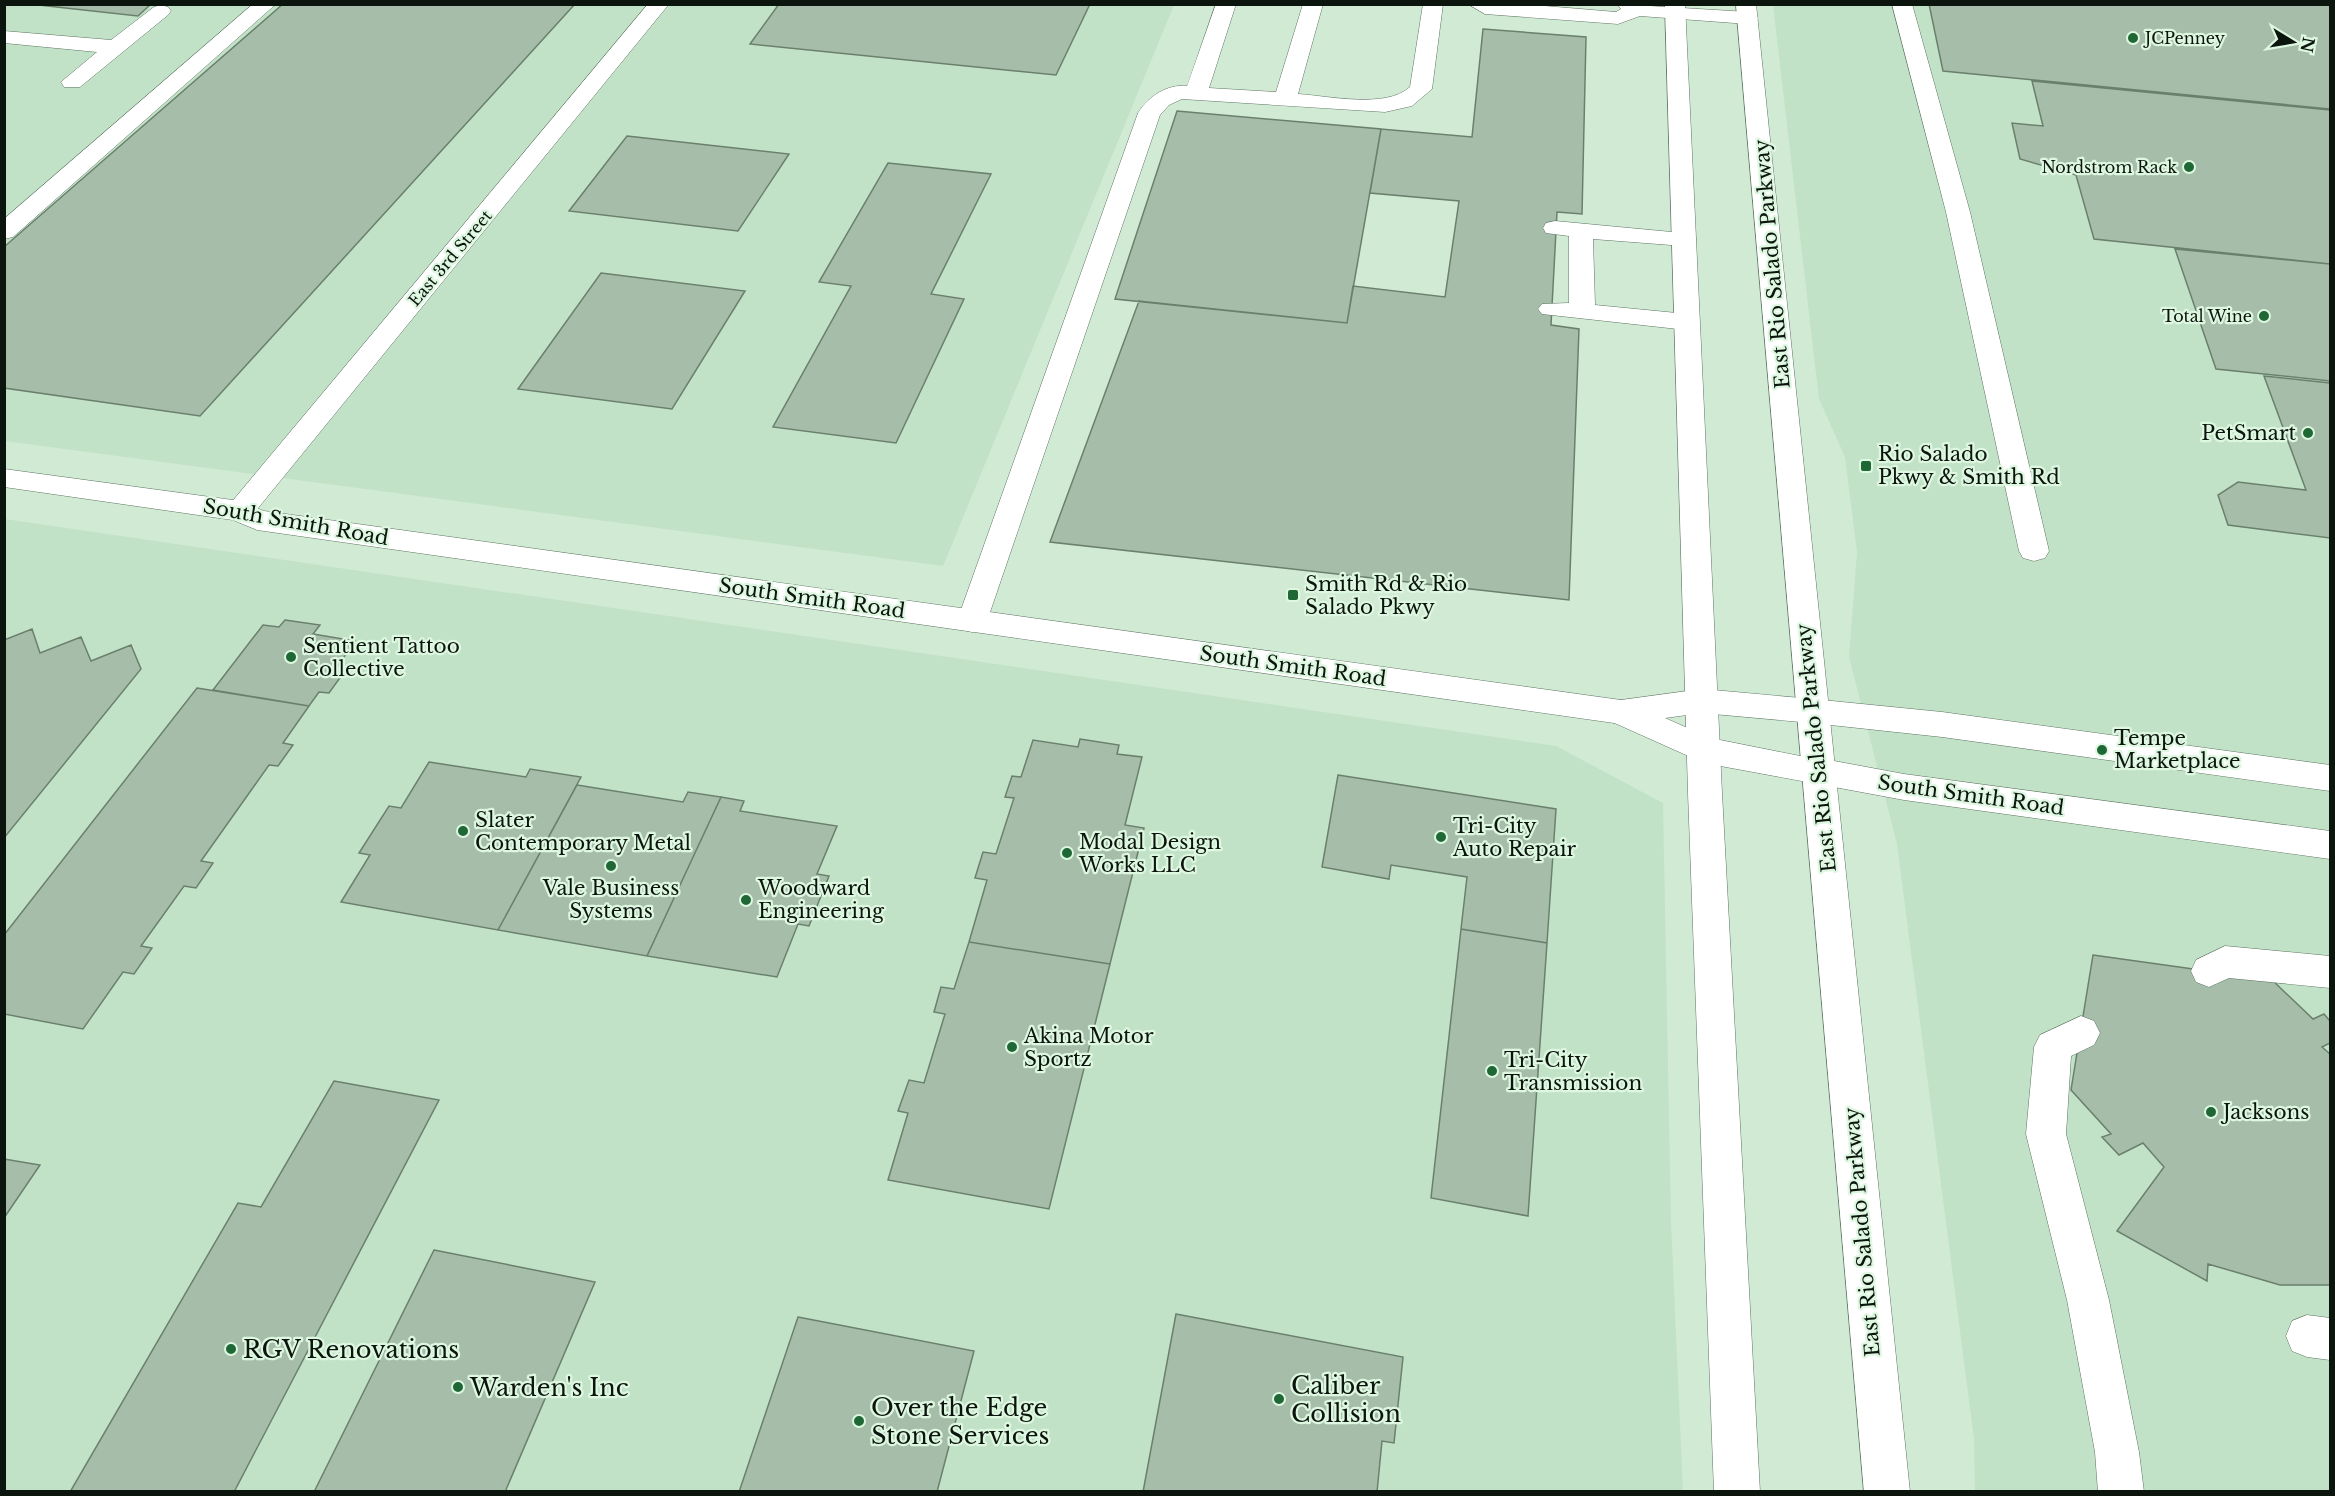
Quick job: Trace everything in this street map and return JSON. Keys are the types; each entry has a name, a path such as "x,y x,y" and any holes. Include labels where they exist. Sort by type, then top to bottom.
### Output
{"main road":[{"path":"4,232 266,4"},
{"name":"East 3rd Street","path":"240,511 659,4"},
{"path":"1196,93 1226,4"},
{"path":"1285,100 1313,4"},
{"path":"972,621 1149,113 1161,100 1179,92 1370,106 1397,105 1413,98 1422,89 1433,4"},
{"path":"1478,4 1485,8 1618,18 1632,7 1747,11"},
{"path":"1902,4 1958,212 2034,551"},
{"path":"1675,9 1704,750 1737,1491"},
{"path":"72,82 161,11"},
{"name":"East Rio Salado Parkway","path":"1747,11 1887,1491"},
{"path":"4,37 114,47"},
{"path":"1555,228 1684,240"},
{"path":"1581,230 1582,312"},
{"path":"1551,309 1687,322"},
{"name":"South Smith Road","path":"4,478 240,511 257,520 1621,712 1702,701 1880,716 2214,765 2331,778"},
{"name":"South Smith Road","path":"1621,712 1704,750 1904,787 2331,845"},
{"path":"2209,971 2225,962 2331,972"},
{"path":"2081,1034 2053,1047 2046,1134 2088,1300 2117,1452 2121,1491"}],"shaded area":[{"path":"5,5 1174,5 943,566 5,441"},
{"name":"Tempe Marketplace","path":"1773,5 2330,5 2330,1491 1975,1491 1974,1439 1897,844 1849,657 1857,552 1845,457 1819,399"},
{"path":"5,519 1556,746 1663,803 1671,1221 1683,1491 5,1492"}],"building":[{"path":"29,4 151,4 138,16"},
{"path":"283,4 575,4 200,416 4,388 4,247"},
{"path":"779,4 1090,4 1056,75 750,44"},
{"name":"JCPenney","path":"1929,4 2330,4 2330,109 1943,71"},
{"path":"1483,29 1586,37 1582,214 1557,212 1551,325 1579,329 1569,600 1050,542 1139,301 1347,323 1353,286 1445,297 1459,201 1370,193 1381,129 1472,137"},
{"name":"Nordstrom Rack","path":"2032,81 2330,110 2330,264 2094,239 2076,175 2020,159 2012,123 2043,126"},
{"path":"1177,111 1381,129 1347,323 1115,299"},
{"path":"627,136 789,154 738,231 569,211"},
{"path":"888,163 991,174 931,294 964,299 896,443 773,427 851,286 819,282"},
{"name":"Total Wine","path":"2175,249 2330,264 2330,381 2216,369"},
{"path":"601,273 745,291 672,409 518,389"},
{"name":"PetSmart","path":"2264,376 2330,383 2330,538 2228,525 2218,495 2238,482 2306,490"},
{"name":"Sentient Tattoo Collective","path":"285,620 320,625 313,634 355,641 333,673 342,675 329,693 319,692 309,706 213,690 263,625 279,627"},
{"path":"32,629 40,653 81,637 91,661 131,645 141,669 4,838 4,640"},
{"path":"197,688 309,706 283,743 293,745 278,766 269,765 201,861 213,863 196,888 184,886 141,946 152,948 134,974 123,972 83,1029 4,1014 4,935"},
{"name":"Modal Design Works LLC","path":"1080,739 1119,745 1117,754 1142,757 1125,825 1144,828 1110,964 969,942 987,880 975,878 983,852 996,854 1014,798 1005,797 1012,776 1021,777 1033,740 1078,747"},
{"name":"Slater Contemporary Metal","path":"429,762 526,777 530,769 581,777 498,930 341,902 370,855 359,853 389,806 401,808"},
{"name":"Tri-City Auto Repair","path":"1338,775 1556,809 1547,943 1461,929 1467,877 1391,865 1389,879 1322,867"},
{"name":"Vale Business Systems","path":"577,785 683,802 688,792 721,797 647,956 498,930"},
{"name":"Woodward Engineering","path":"721,797 744,801 740,811 837,826 817,874 829,876 809,926 798,924 777,977 647,956"},
{"name":"Tri-City Transmission","path":"1461,929 1547,943 1528,1216 1431,1198"},
{"name":"Akina Motor Sportz","path":"969,942 1110,964 1049,1209 888,1180 908,1113 898,1111 909,1080 924,1083 945,1014 934,1012 941,987 954,989"},
{"name":"Jacksons","path":"2093,955 2272,980 2313,1019 2324,1014 2330,1021 2330,1043 2322,1047 2330,1054 2330,1285 2280,1285 2208,1264 2207,1281 2117,1231 2164,1167 2143,1143 2119,1155 2102,1137 2111,1134 2071,1090"},
{"name":"RGV Renovations","path":"334,1081 439,1100 234,1492 70,1492 238,1203 261,1207"},
{"path":"4,1159 40,1165 4,1218"},
{"name":"Warden's Inc","path":"434,1250 595,1282 505,1492 314,1492"},
{"name":"Caliber Collision","path":"1176,1314 1403,1357 1394,1443 1382,1441 1377,1492 1143,1492"},
{"name":"Over the Edge Stone Services","path":"798,1317 974,1351 937,1492 739,1492"}],"place":[{"name":"JCPenney","path":"2133,38"},
{"name":"Nordstrom Rack","path":"2189,167"},
{"name":"Total Wine","path":"2264,316"},
{"name":"PetSmart","path":"2308,433"},
{"name":"Rio Salado Pkwy & Smith Rd","path":"1866,466"},
{"name":"Smith Rd & Rio Salado Pkwy","path":"1293,595"},
{"name":"Sentient Tattoo Collective","path":"291,657"},
{"name":"Tempe Marketplace","path":"2102,750"},
{"name":"Slater Contemporary Metal","path":"463,831"},
{"name":"Tri-City Auto Repair","path":"1441,837"},
{"name":"Modal Design Works LLC","path":"1067,853"},
{"name":"Vale Business Systems","path":"611,866"},
{"name":"Woodward Engineering","path":"746,900"},
{"name":"Akina Motor Sportz","path":"1012,1047"},
{"name":"Tri-City Transmission","path":"1492,1071"},
{"name":"Jacksons","path":"2211,1112"},
{"name":"RGV Renovations","path":"231,1349"},
{"name":"Warden's Inc","path":"458,1387"},
{"name":"Caliber Collision","path":"1279,1399"},
{"name":"Over the Edge Stone Services","path":"859,1421"}]}
